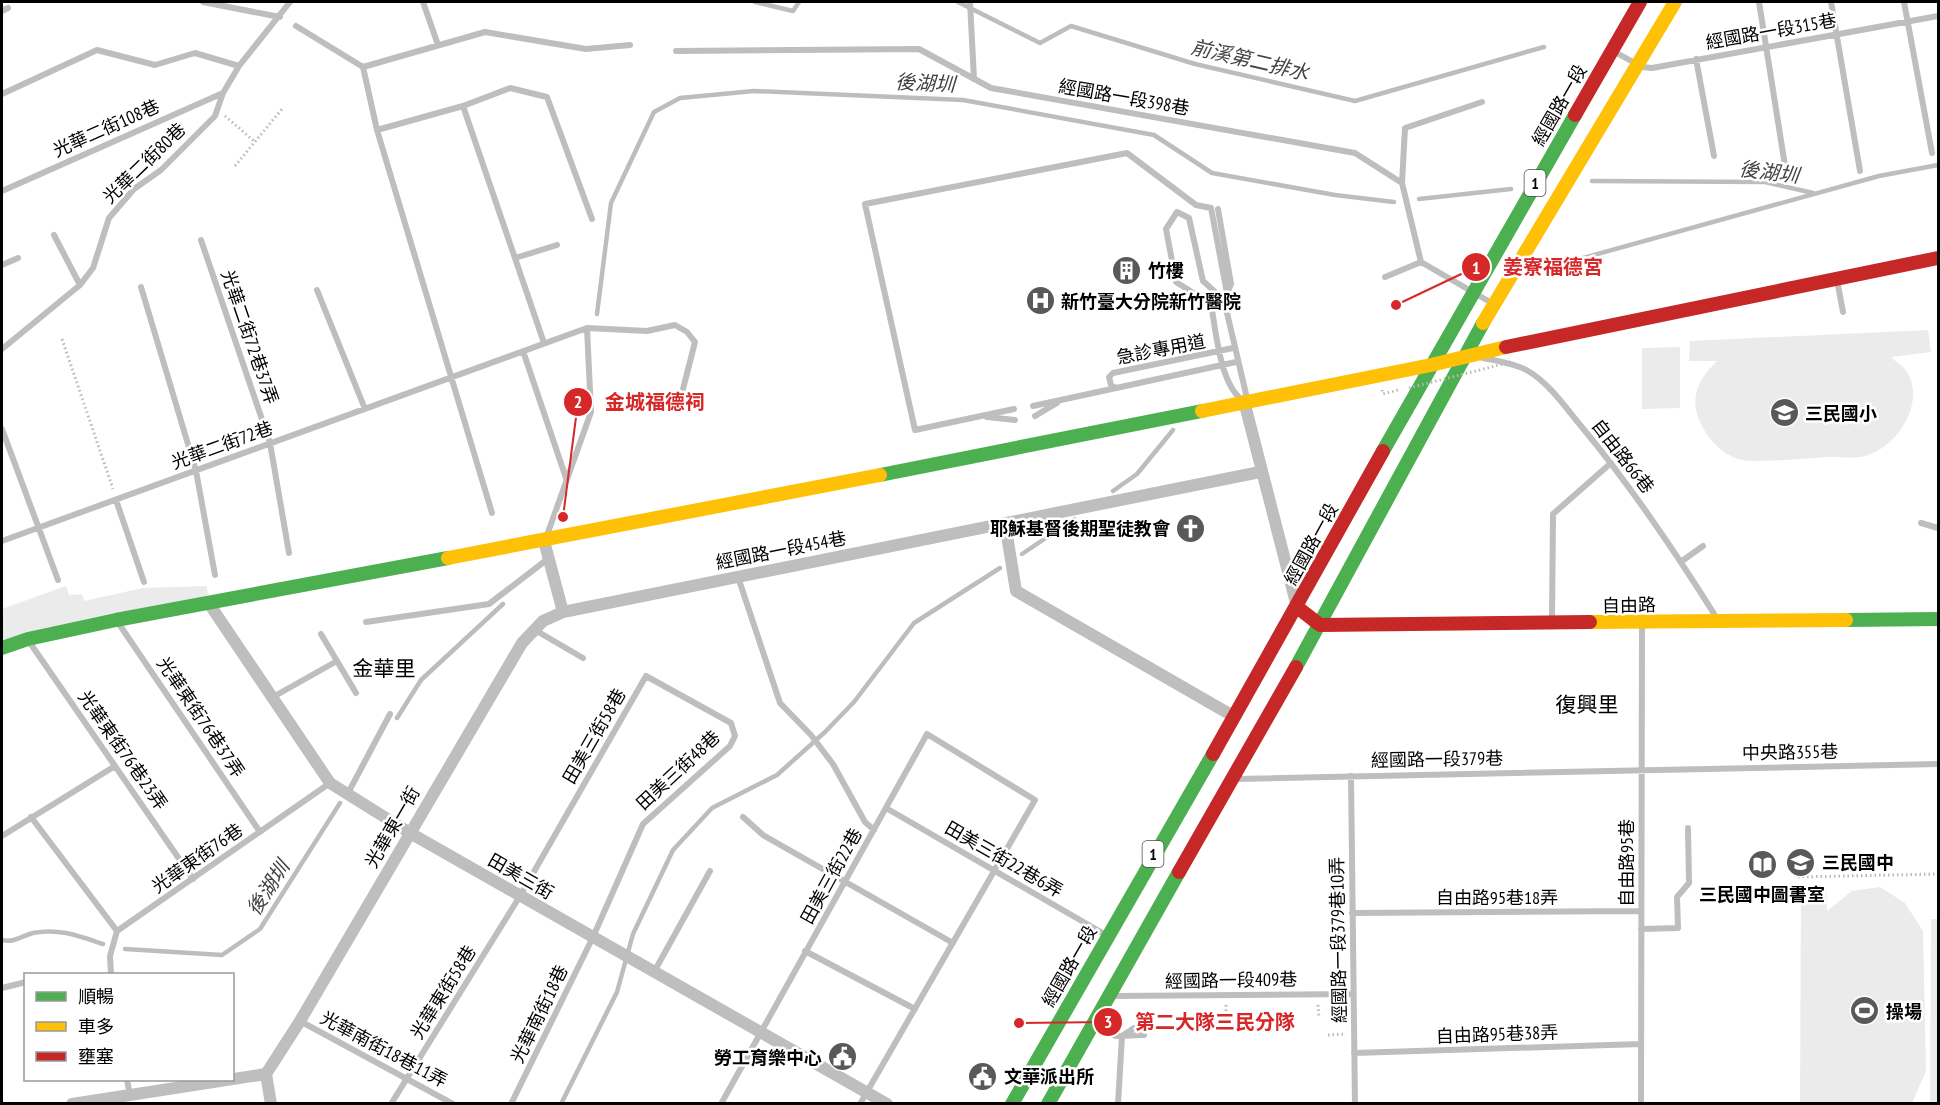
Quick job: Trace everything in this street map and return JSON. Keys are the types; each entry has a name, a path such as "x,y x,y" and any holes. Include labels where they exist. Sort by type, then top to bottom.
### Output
{"street":[{"name":"經國路一段","path":"1012,1104 1297,607 1472,292 1640,2"},
{"name":"1","path":"1052,1102 1091,1026 1320,625 1468,355 1494,303 1639,66 1675,2"},
{"path":"2,648 28,639 116,620 544,541 1431,365 1468,355 1938,258"},
{"path":"1244,401 1260,472 1297,607 1320,625"},
{"name":"經國路一段454巷","path":"563,612 1260,472"},
{"path":"1005,523 1016,591 1233,716"},
{"path":"544,541 563,612"},
{"name":"田美三街","path":"208,602 330,783 410,833 887,1104"},
{"name":"光華東一街","path":"266,1074 300,1021 522,643 543,621 563,612"},
{"name":"自由路","path":"1320,625 1938,619"},
{"path":"234,1079 266,1074 271,1104"},
{"path":"72,1104 113,1101 129,1095 220,1081"}],"lane":[{"path":"203,2 280,17"},
{"name":"光華二街80巷","path":"2,349 80,285 93,268 109,218 134,189 161,170 215,116 223,93 239,66 290,2"},
{"path":"423,2 438,45"},
{"path":"970,2 974,79"},
{"path":"1759,2 1768,46 1786,172"},
{"path":"1832,2 1860,171"},
{"path":"1905,2 1932,153"},
{"name":"經國路一段315巷","path":"1639,66 1652,68 1938,16"},
{"path":"296,26 363,67 376,130 453,377 492,513"},
{"path":"363,67 485,32 586,49 630,45"},
{"name":"經國路一段398巷","path":"676,51 919,49 991,88 1355,153 1402,183"},
{"path":"2,94 97,50 155,65 195,53 239,66"},
{"path":"1612,51 1639,66"},
{"path":"1696,59 1714,156"},
{"path":"376,130 463,106 510,88 547,97 592,219"},
{"name":"光華二街108巷","path":"2,191 223,93"},
{"path":"1482,102 1405,128 1402,183 1421,262 1494,303"},
{"path":"463,106 544,343"},
{"path":"1014,409 915,430 866,204 1127,153 1196,205 1211,208 1227,293"},
{"path":"1218,209 1231,284 1224,300 1236,362 1246,394 1244,401 1234,396 1223,366 1211,304 1176,282 1166,229 1177,212 1189,218 1203,281 1224,300"},
{"path":"54,235 80,285"},
{"name":"光華二街72巷37弄","path":"201,240 270,443 289,553"},
{"path":"515,258 557,245"},
{"path":"2,265 18,258"},
{"path":"1385,277 1421,262"},
{"path":"1837,279 1843,312"},
{"path":"141,286 196,471 215,575"},
{"path":"316,290 365,409"},
{"path":"1211,304 1224,300"},
{"name":"光華二街72巷","path":"2,542 587,328 647,331 675,325 687,332 694,342 683,390"},
{"path":"544,541 591,412 587,328"},
{"name":"急診專用道","path":"1116,388 1111,385 1109,377 1113,373 1233,348"},
{"path":"523,351 566,479"},
{"name":"自由路66巷","path":"1468,355 1525,369 1536,376 1567,409 1611,463 1682,561 1719,620"},
{"path":"1033,406 1236,362"},
{"path":"1035,417 1064,399"},
{"path":"980,416 1015,420"},
{"path":"2,429 58,580"},
{"path":"1552,624 1553,514 1611,463"},
{"path":"116,500 144,582"},
{"path":"1922,523 1938,528"},
{"path":"1682,561 1703,546"},
{"path":"366,622 489,604 549,558"},
{"path":"738,577 780,703 822,748 865,822 874,830"},
{"name":"光華東街76巷37弄","path":"116,620 260,832"},
{"name":"自由路95巷","path":"1641,1104 1642,623"},
{"path":"535,630 583,658"},
{"path":"321,634 356,693"},
{"name":"光華東街76巷23弄","path":"28,639 193,879"},
{"path":"272,697 337,661"},
{"name":"田美三街58巷","path":"520,896 646,676 731,723"},
{"path":"347,795 390,714"},
{"name":"田美三街48巷","path":"593,937 643,824 730,746 735,736 731,723"},
{"name":"田美三街22巷","path":"721,1104 927,734 1035,800 995,871"},
{"name":"中央路355巷","path":"1642,770 1938,764"},
{"path":"2,836 115,766"},
{"name":"經國路一段379巷","path":"1234,779 1642,770"},
{"name":"經國路一段379巷10弄","path":"1351,776 1355,1104"},
{"name":"光華東街76巷","path":"117,932 330,783"},
{"name":"田美三街22巷6弄","path":"886,808 1107,935"},
{"path":"31,817 117,932 110,956 111,973"},
{"path":"743,817 763,835 953,943"},
{"path":"1641,929 1678,928 1677,897 1689,882 1688,828"},
{"path":"654,972 710,871"},
{"path":"860,1104 995,871"},
{"name":"光華東街58巷","path":"391,1104 520,896"},
{"name":"自由路95巷18弄","path":"1352,913 1641,911"},
{"name":"光華南街18巷","path":"512,1104 593,937"},
{"path":"806,951 915,1009"},
{"path":"2,988 24,982"},
{"name":"經國路一段409巷","path":"1109,996 1353,994"},
{"name":"光華南街18巷11弄","path":"300,1021 453,1104"},
{"path":"1091,1026 1122,1036 1144,1031"},
{"path":"1118,1104 1122,1036"},
{"name":"自由路95巷38弄","path":"1354,1053 1641,1044"},
{"path":"127,1081 129,1095"}],"path":[{"path":"217,109 255,141"},
{"path":"235,166 282,109"},
{"path":"62,339 116,500"},
{"path":"1409,388 1511,362"},
{"path":"1798,877 1938,874"},
{"path":"1226,995 1226,1020"},
{"path":"1328,1035 1354,1034"}],"shaded area":[{"path":"1928,330 1931,352 1891,357 1905,369 1911,381 1913,394 1906,421 1888,443 1865,456 1773,461 1742,460 1728,454 1715,444 1698,417 1695,400 1698,386 1717,361 1689,361 1690,341"},
{"path":"1680,347 1680,408 1642,409 1642,348"},
{"path":"66,586 69,595 82,594 84,601 143,588 207,586 208,597 2,640 2,609"},
{"path":"1826,885 1827,911 1852,891 1880,887 1905,903 1923,931 1926,1071 1912,1103 1800,1103 1801,890"},
{"path":"1931,919 1938,919 1938,1104 1930,1103"}],"waterway":[{"name":"前溪第二排水","path":"755,2 793,11 799,2"},
{"name":"前溪第二排水","path":"958,2 1040,43 1071,26 1195,64 1355,101 1544,47"},
{"name":"後湖圳","path":"597,314 611,203 654,112 680,98 754,91 963,100 1154,135 1212,173 1335,195 1394,202"},
{"path":"1547,268 1879,176 1938,165"},
{"name":"後湖圳","path":"1592,181 1765,182 1813,193"},
{"name":"後湖圳","path":"1419,199 1511,189"},
{"path":"1113,491 1137,474 1173,430"},
{"path":"1022,554 1074,519"},
{"path":"561,1104 617,992 633,934 673,850 712,808 777,775 825,732 854,702 914,623 1000,568"},
{"name":"後湖圳","path":"397,718 421,680 503,604"},
{"name":"後湖圳","path":"125,949 222,955 260,929 340,803"},
{"name":"後湖圳","path":"2,940 10,941 33,933 52,931 103,944"}],"traffic: fast":[{"path":"1383,451 1575,115"},
{"path":"1296,667 1483,323"},
{"path":"880,475 1202,411"},
{"path":"2,648 28,639 116,620 448,558"},
{"path":"1846,620 1938,619"},
{"path":"1012,1104 1213,754"},
{"path":"1048,1104 1179,872"}],"traffic: slow":[{"path":"1483,323 1675,2"},
{"path":"1202,411 1431,365 1506,347"},
{"path":"448,558 880,475"},
{"path":"1590,622 1846,620"}],"traffic: jam":[{"path":"1575,115 1640,2"},
{"path":"1506,347 1938,258"},
{"path":"1213,754 1383,451"},
{"path":"1297,607 1320,625 1590,622"},
{"path":"1179,872 1296,667"}],"place":[{"name":"竹樓","path":"1127,270"},
{"name":"新竹臺大分院新竹醫院","path":"1040,301"},
{"name":"姜寮福德宮","path":"1396,305"},
{"name":"三民國小","path":"1784,413"},
{"name":"金城福德祠","path":"563,517"},
{"name":"耶穌基督後期聖徒教會","path":"1191,528"},
{"name":"三民國中","path":"1801,862"},
{"name":"三民國中圖書室","path":"1762,865"},
{"name":"操場","path":"1865,1011"},
{"name":"第二大隊三民分隊","path":"1019,1023"},
{"name":"勞工育樂中心","path":"843,1057"},
{"name":"文華派出所","path":"983,1076"}],"district":[{"name":"金華里","path":"384,668"},
{"name":"復興里","path":"1587,704"}]}
